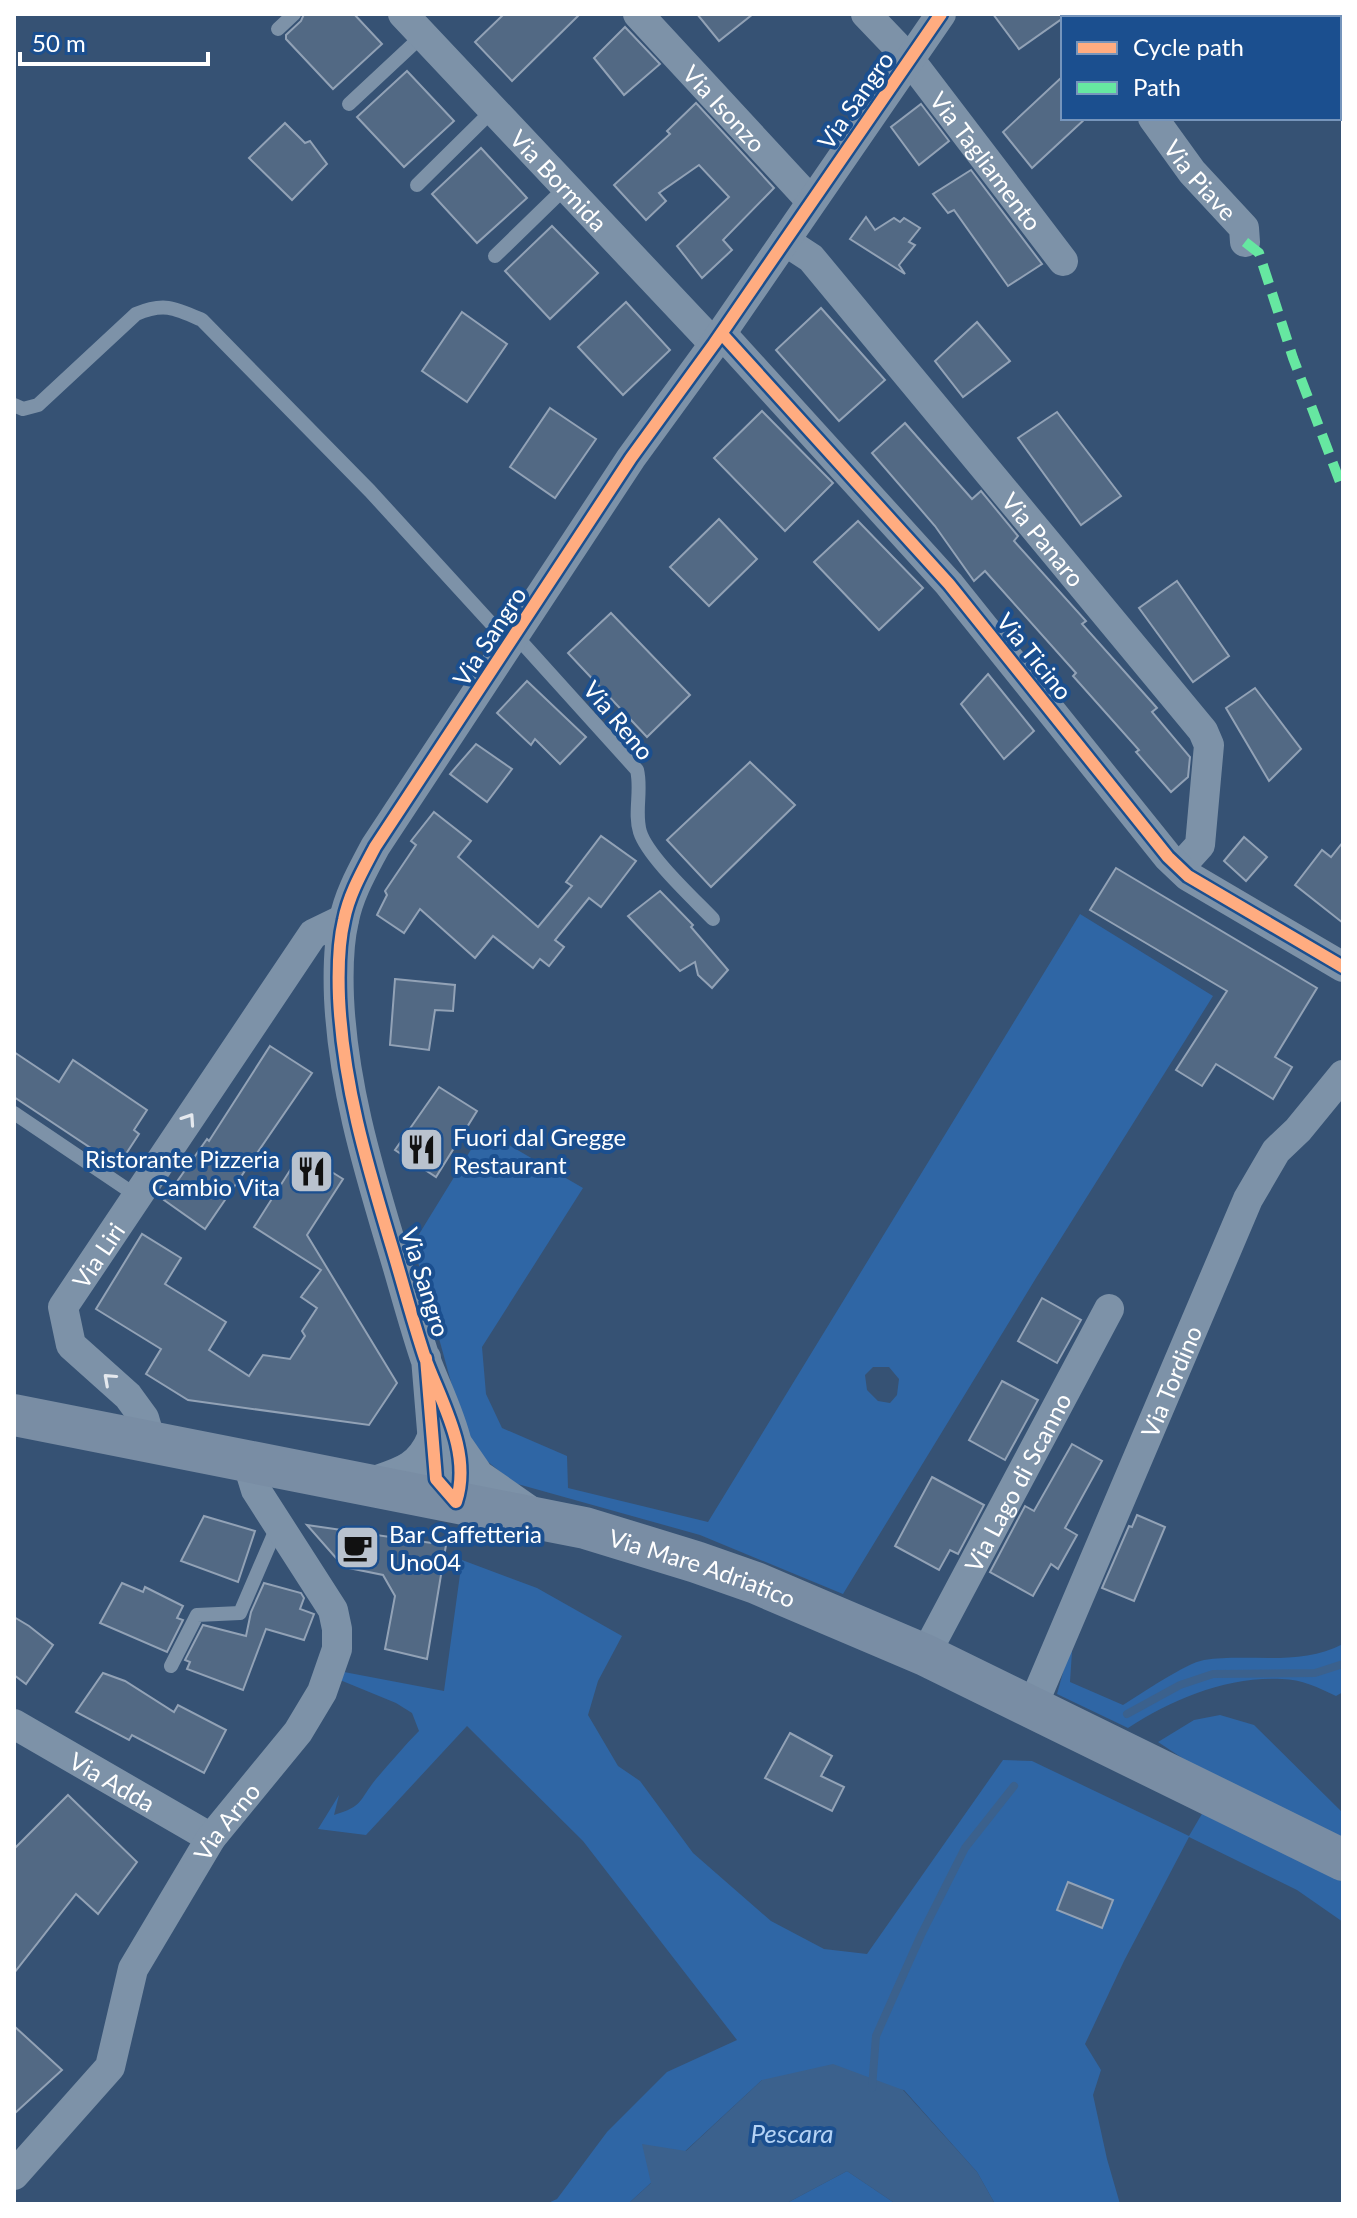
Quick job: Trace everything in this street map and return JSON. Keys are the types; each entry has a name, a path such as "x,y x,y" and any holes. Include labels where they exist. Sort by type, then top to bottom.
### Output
{"main road":[{"name":"Via Mare Adriatico","path":"14,1415 585,1528 756,1583 925,1655 1343,1860"}],"street":[{"name":"Via Isonzo","path":"638,14 811,201"},
{"name":"Via Tagliamento","path":"866,14 910,60 1063,261"},
{"name":"Via Sangro","path":"456,1502 463,1468 443,1437 442,1397 426,1358 363,1151 348,1088 341,1039 339,990 339,955 344,919 356,885 375,847 631,458 718,339 941,14"},
{"name":"Via Bormida","path":"413,24 566,187 718,339"},
{"name":"Via Piave","path":"1154,120 1192,172 1244,228 1245,242"},
{"name":"Via Panaro","path":"785,241 811,258 1203,731 1209,745 1200,845 1180,867"},
{"name":"Via Ticino","path":"718,339 949,584 1168,857 1188,876 1343,967"},
{"name":"Via Liri","path":"151,1442 144,1418 128,1396 71,1345 63,1307 313,934 344,919"},
{"name":"Via Tordino","path":"1032,1707 1248,1199 1276,1151 1298,1130 1343,1075"},
{"name":"Via Lago di Scanno","path":"925,1655 1109,1309"},
{"name":"Via Sangro","path":"443,1437 479,1475 546,1520"},
{"path":"364,1484 402,1472 420,1460 443,1437"},
{"name":"Via Arno","path":"14,2175 110,2067 133,1969 211,1838 298,1732 322,1692 337,1649 333,1610 277,1527 256,1490 247,1461"},
{"name":"Via Adda","path":"14,1724 211,1838"}],"lane":[{"path":"278,29 294,14"},
{"path":"349,104 413,24"},
{"path":"417,185 493,110"},
{"path":"495,256 566,187"},
{"name":"Via Reno","path":"14,405 23,409 38,405 136,314 154,306 179,310 202,320 637,770 640,782 639,830 647,847 713,919"},
{"path":"14,1113 137,1196"},
{"path":"171,1666 197,1615 240,1613 277,1527"}],"shaded area":[{"path":"1080,914 1213,996 843,1594 700,1535 514,1483 482,1457 462,1422 413,1244 483,1130 583,1188 482,1347 486,1394 502,1428 567,1456 568,1488 708,1522","holes":["873,1367 889,1367 899,1379 897,1395 890,1403 878,1401 867,1390 865,1375"]},
{"path":"462,1560 537,1588 622,1636 598,1681 588,1715 618,1766 640,1781 693,1853 771,1921 824,1949 867,1954 1003,1760 1032,1761 1189,1836 1220,1783 1158,1742 1194,1720 1220,1715 1254,1725 1343,1813 1343,1922 1297,1890 1189,1837 1124,1961 1085,2044 1101,2070 1093,2095 1120,2204 995,2204 977,2172 904,2090 762,2080 628,2204 546,2204 557,2199 607,2132 667,2072 737,2040 583,1841 467,1726 366,1835 318,1829 339,1795 334,1815 360,1802 419,1731 412,1713 396,1703 340,1680 344,1672 444,1691"},
{"path":"1073,1636 1070,1682 1123,1705 1196,1662 1221,1658 1310,1655 1343,1644 1343,1692 1336,1696 1310,1684 1289,1679 1241,1681 1182,1699 1128,1728 1057,1694"},
{"path":"847,2171 896,2204 785,2204"}],"water":[{"name":"Pescara","path":"833,2064 903,2090 977,2172 995,2204 896,2204 847,2171 785,2204 628,2204 651,2183 642,2144 686,2151 762,2080"}],"building":[{"path":"304,14 354,14 382,44 333,89 286,39"},
{"path":"504,14 580,14 512,81 475,42"},
{"path":"697,14 753,14 719,41"},
{"path":"993,14 1062,14 1061,19 1019,49"},
{"path":"625,27 660,64 624,95 594,58"},
{"path":"407,71 454,121 404,167 357,117"},
{"path":"1061,78 1061,120 1084,120 1032,168 1003,132"},
{"path":"696,103 774,188 723,240 732,250 702,278 677,246 729,197 699,165 659,193 666,201 646,220 614,185 670,134 667,131"},
{"path":"921,104 949,141 919,165 891,127"},
{"path":"285,123 305,143 310,141 327,164 292,200 249,158"},
{"path":"481,148 527,198 477,243 432,194"},
{"path":"971,170 1042,264 1008,286 954,210 948,213 933,194"},
{"path":"866,217 875,230 894,218 900,222 904,218 920,228 909,242 915,245 899,265 905,274 850,239"},
{"path":"552,226 598,273 550,319 505,271"},
{"path":"626,302 670,350 623,395 578,347"},
{"path":"821,308 885,380 839,421 776,350"},
{"path":"462,312 507,344 467,402 422,371"},
{"path":"977,322 1010,361 963,397 935,361"},
{"path":"550,408 596,439 555,498 510,467"},
{"path":"762,411 833,483 785,531 714,458"},
{"path":"1057,412 1121,496 1081,525 1018,438"},
{"path":"905,423 972,499 981,491 1018,536 1014,541 1086,621 1082,624 1157,708 1152,712 1190,757 1188,777 1171,792 1136,752 1139,750 1073,676 1076,673 985,571 974,581 935,526 872,453"},
{"path":"719,519 757,559 709,606 670,567"},
{"path":"858,521 923,588 879,630 814,562"},
{"path":"1177,581 1229,656 1193,682 1139,608"},
{"path":"611,613 690,695 647,737 568,653"},
{"path":"988,674 1034,731 1004,759 961,704"},
{"path":"527,681 586,737 560,764 535,739 531,745 497,713"},
{"path":"1255,688 1301,749 1269,781 1226,708"},
{"path":"476,744 512,769 487,802 450,774"},
{"path":"750,762 795,805 711,887 667,840"},
{"path":"434,812 471,841 458,857 538,927 572,886 566,882 601,836 636,861 601,907 589,898 555,940 564,947 549,966 540,959 533,968 493,936 475,958 420,909 404,933 377,915 387,895 385,891 416,845 411,841"},
{"path":"1244,837 1267,857 1246,881 1224,861"},
{"path":"1343,842 1343,923 1295,885 1322,850 1331,857"},
{"path":"1116,868 1317,988 1275,1057 1292,1067 1273,1099 1216,1064 1202,1086 1176,1070 1227,991 1090,910"},
{"path":"660,891 693,925 691,927 728,970 712,988 698,975 695,962 680,971 628,916"},
{"path":"395,979 455,985 453,1011 435,1010 429,1050 390,1045"},
{"path":"270,1046 312,1073 205,1229 164,1200 207,1139 209,1141"},
{"path":"14,1052 59,1082 73,1060 147,1110 134,1130 139,1134 118,1166 14,1097"},
{"path":"439,1087 477,1111 436,1177 395,1150"},
{"path":"301,1153 343,1179 307,1235 397,1383 369,1425 188,1400 146,1374 161,1349 96,1309 142,1234 181,1258 165,1284 226,1322 209,1350 249,1376 263,1355 290,1359 305,1336 302,1331 317,1308 301,1297 321,1270 254,1227"},
{"path":"1042,1298 1081,1320 1057,1363 1018,1341"},
{"path":"1002,1381 1038,1400 1005,1460 969,1440"},
{"path":"1072,1444 1102,1461 1065,1528 1077,1535 1058,1569 1051,1564 1033,1596 990,1572 1025,1506 1034,1511"},
{"path":"932,1477 984,1505 958,1554 950,1550 939,1570 895,1546"},
{"path":"1137,1515 1165,1527 1134,1601 1102,1588 1129,1526 1132,1527"},
{"path":"204,1516 255,1531 238,1582 181,1561"},
{"path":"307,1525 446,1545 427,1659 385,1649 395,1596 383,1575 344,1567"},
{"path":"122,1583 143,1592 145,1587 183,1606 177,1618 183,1620 167,1652 100,1623"},
{"path":"264,1583 301,1593 304,1598 300,1609 314,1614 304,1640 266,1629 243,1690 187,1669 190,1662 185,1660 203,1625 246,1636 251,1612"},
{"path":"14,1617 53,1645 26,1684 14,1675"},
{"path":"103,1673 125,1681 174,1712 178,1705 226,1730 204,1773 132,1735 129,1740 76,1712"},
{"path":"790,1733 832,1756 821,1776 844,1787 832,1811 765,1778"},
{"path":"68,1795 137,1862 98,1914 76,1894 14,1973 14,1849"},
{"path":"1068,1882 1113,1900 1102,1928 1057,1910"},
{"path":"14,2026 62,2070 14,2114"}],"waterway":[{"path":"1127,1714 1180,1685 1213,1674 1315,1673 1343,1664"},
{"path":"872,2088 876,2036 921,1935 965,1848 1014,1786"}],"marked path":[{"path":"1245,242 1259,253 1293,358 1343,490"}],"cycle path":[{"path":"426,1358 436,1479 456,1502 460,1484 458,1447 453,1429 432,1375 425,1358 372,1181 345,1061 339,959 349,901 375,847 631,458 714,344 941,14"},
{"path":"722,334 949,584 1168,857 1188,876 1343,967"}],"place":[{"name":"Fuori dal Gregge Restaurant","path":"422,1150"},
{"name":"Ristorante Pizzeria Cambio Vita","path":"311,1172"},
{"name":"Bar Caffetteria Uno04","path":"358,1547"}]}
